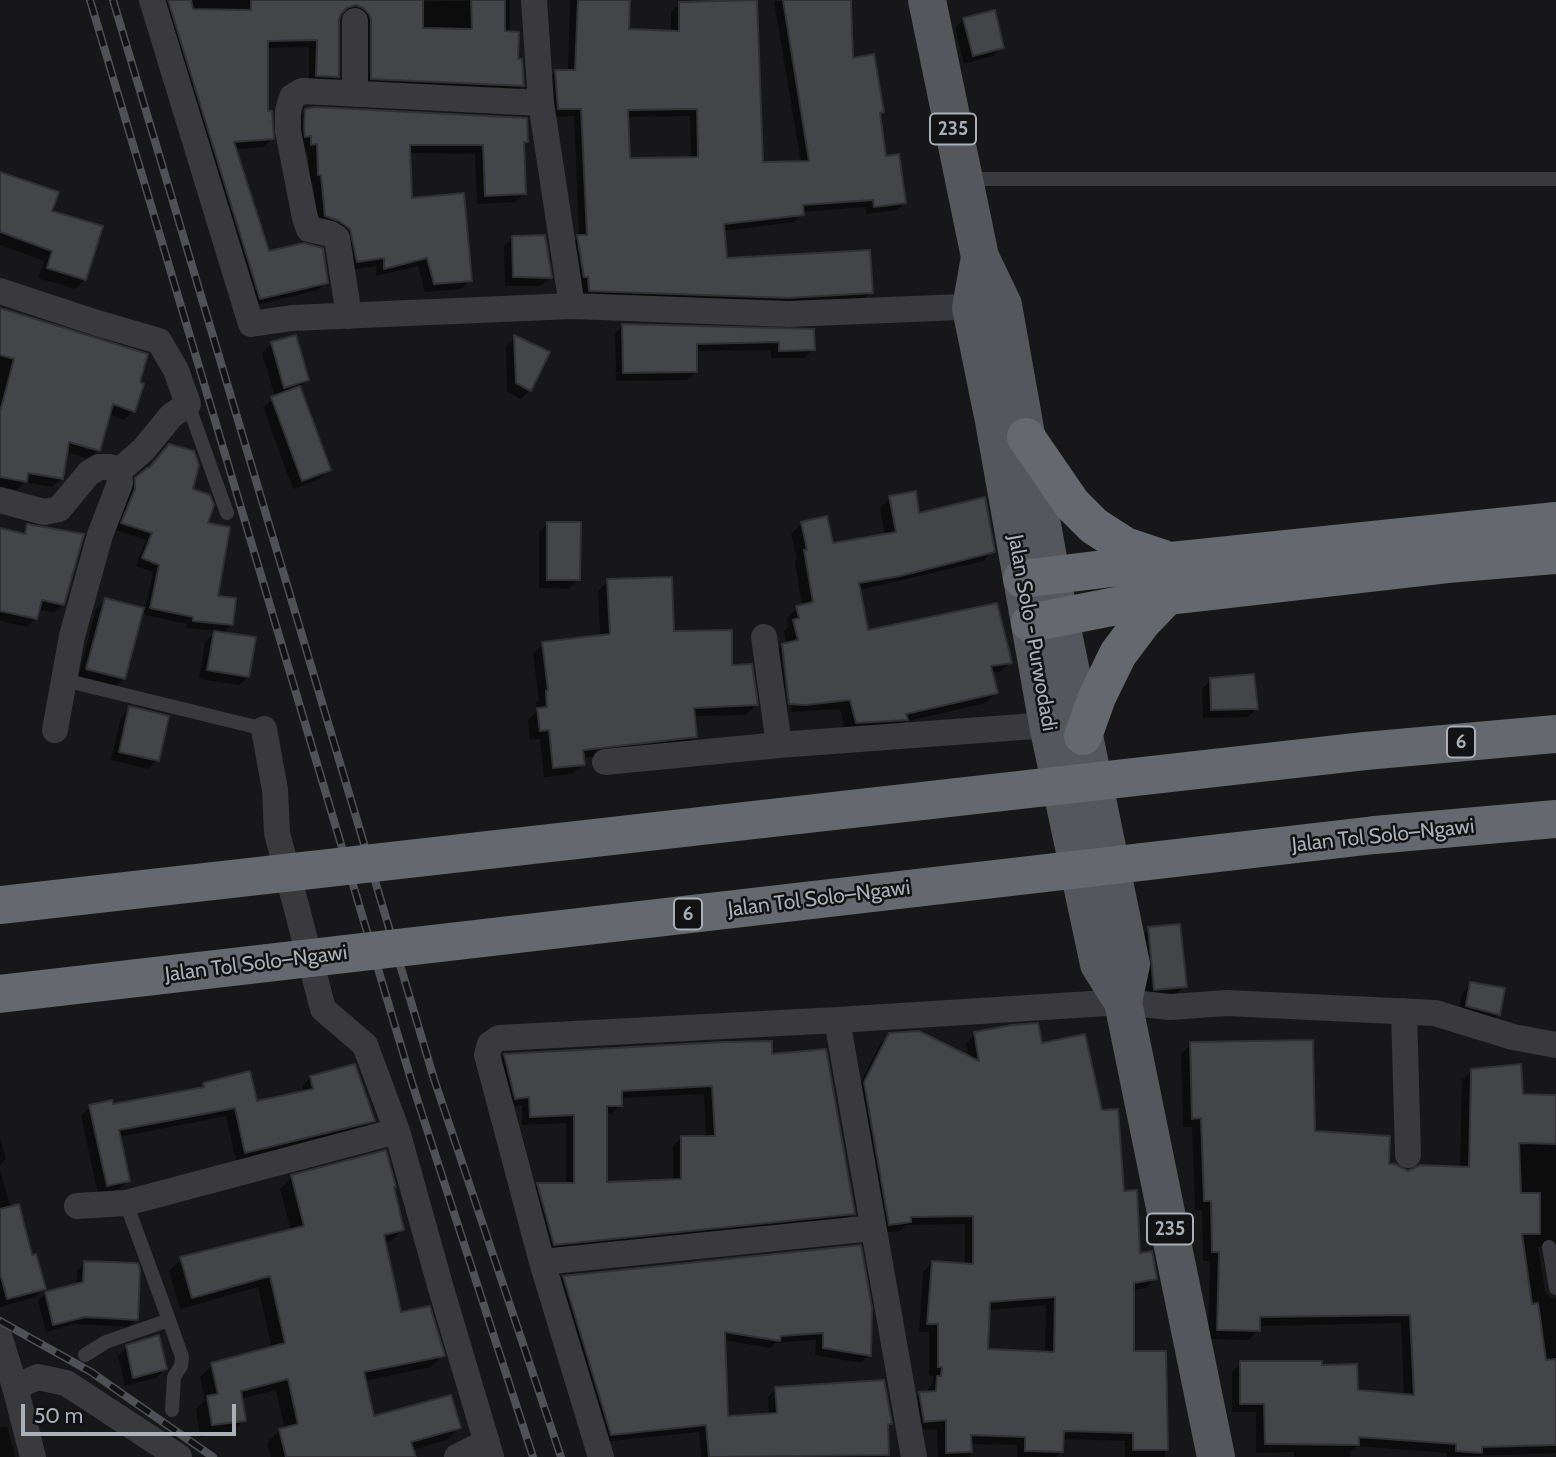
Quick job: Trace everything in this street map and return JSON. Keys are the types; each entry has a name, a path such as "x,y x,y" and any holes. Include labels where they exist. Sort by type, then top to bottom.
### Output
{"highway":[{"path":"1009,407 1072,504 1094,526 1168,579"},
{"path":"1044,620 1168,579 1556,521"},
{"path":"1036,577 1168,579 1447,564 1556,555"},
{"path":"1065,731 1097,697 1118,654 1142,622 1168,579"},
{"name":"6","path":"0,905 1365,751 1556,734"},
{"name":"Jalan Tol Solo–Ngawi","path":"0,994 1375,835 1556,819"}],"main road":[{"name":"Jalan Solo - Purwodadi","path":"926,0 1009,407 1036,577 1065,731 1131,964 1123,1002 1216,1457"}],"street":[{"path":"152,0 251,324 271,319 572,306 788,314 987,306"},
{"path":"534,0 541,103 572,306"},
{"path":"355,21 355,94"},
{"path":"349,316 337,238 309,229 305,218 288,131 288,111 292,97 302,91 541,103"},
{"path":"0,290 159,341 176,370 188,404 171,416 144,449 118,471"},
{"path":"0,500 39,511 54,511 59,509 89,473 99,467 110,467 118,471"},
{"path":"55,730 72,636 100,535 120,483 118,471"},
{"path":"764,637 779,745"},
{"path":"264,729 275,790 277,834 323,1009 365,1045 397,1131 489,1450 457,1457"},
{"path":"605,762 779,745 1065,731"},
{"path":"601,1457 542,1262 487,1055 490,1044 499,1038 1123,1002 1170,1007 1227,1003 1435,1013 1513,1037 1556,1045"},
{"path":"1404,1011 1408,1155"},
{"path":"837,1020 914,1457"},
{"path":"77,1206 126,1203 397,1131"},
{"path":"542,1262 873,1227"},
{"path":"0,1339 33,1457"},
{"path":"15,1387 38,1377 66,1383 179,1457"}],"lane":[{"path":"964,179 1556,179"},
{"path":"188,404 227,513"},
{"path":"64,680 264,729"},
{"path":"126,1203 182,1357 181,1366 174,1377 172,1410"},
{"path":"1549,1247 1556,1288"},
{"path":"85,1355 106,1342 169,1320"}],"building":[{"path":"168,0 191,0 193,9 251,10 251,0 423,0 423,28 472,29 471,0 505,0 505,31 519,32 518,59 522,59 524,86 371,79 371,20 363,8 356,5 347,8 339,20 339,77 316,76 317,40 268,41 268,111 272,111 274,139 234,142 269,251 304,243 323,248 328,283 260,299"},
{"path":"578,0 630,0 629,29 679,31 679,2 757,0 763,162 809,161 783,0 851,0 853,58 874,54 884,112 880,113 886,156 899,154 906,203 874,207 873,200 803,205 804,215 724,224 727,258 870,250 873,293 788,298 589,291 577,235 587,235 581,109 558,109 555,70 575,70","holes":["697,109 698,157 630,158 628,110"]},
{"path":"995,10 1004,48 973,56 963,18"},
{"path":"315,107 527,118 528,142 524,142 526,194 485,196 483,145 410,145 412,198 464,193 472,281 434,284 427,258 384,269 384,258 357,262 350,229 325,216 321,175 318,175 317,144 311,145 311,136 305,137 304,129 305,109"},
{"path":"0,172 59,192 52,211 103,226 86,280 47,268 52,251 0,232"},
{"path":"545,235 552,278 513,277 512,236"},
{"path":"0,308 148,354 140,382 144,384 135,412 113,404 100,451 69,442 63,479 28,473 27,482 0,477 0,412 14,359 0,355"},
{"path":"622,324 814,329 815,350 779,351 779,342 697,344 697,372 623,373"},
{"path":"296,335 309,380 284,388 271,342"},
{"path":"514,335 550,352 531,391 516,383"},
{"path":"300,386 331,470 302,481 271,397"},
{"path":"169,444 194,451 199,465 193,489 210,495 214,505 208,523 230,527 218,596 236,598 233,625 193,621 193,617 150,608 159,565 142,558 152,533 121,523 135,489 135,478 149,468"},
{"path":"916,491 919,513 985,497 995,552 900,576 859,583 868,630 997,603 1012,663 991,666 998,693 906,714 908,720 856,723 850,700 789,704 782,644 798,640 793,620 799,618 796,606 813,602 801,522 827,516 833,543 896,532 889,496"},
{"path":"547,522 581,522 580,580 547,580"},
{"path":"27,524 84,534 64,605 42,600 37,619 0,611 0,528 25,534"},
{"path":"672,577 674,631 732,630 732,665 752,664 758,705 694,708 697,737 583,750 585,765 553,768 549,730 540,731 537,708 547,707 548,690 542,642 610,634 607,579"},
{"path":"105,598 144,608 125,679 86,669"},
{"path":"214,631 256,637 249,677 207,670"},
{"path":"1254,674 1258,709 1211,710 1210,678"},
{"path":"129,706 169,716 159,761 119,752"},
{"path":"1180,924 1187,987 1154,990 1148,927"},
{"path":"1470,982 1505,988 1500,1015 1466,1006"},
{"path":"1038,1023 1042,1043 1085,1034 1102,1110 1118,1109 1124,1191 1137,1190 1140,1253 1152,1251 1157,1279 1134,1283 1134,1351 1166,1351 1168,1450 1133,1450 1133,1433 1064,1431 1063,1452 1025,1451 1025,1437 971,1435 972,1452 946,1453 946,1420 924,1422 919,1392 936,1391 937,1376 941,1376 942,1367 938,1367 938,1324 927,1324 932,1261 973,1264 973,1216 911,1217 911,1222 889,1225 864,1082 889,1033 919,1031 979,1061 974,1032","holes":["1055,1297 1054,1352 988,1349 990,1302"]},
{"path":"1313,1040 1315,1131 1390,1136 1389,1164 1408,1171 1420,1165 1469,1167 1471,1069 1521,1064 1523,1094 1556,1095 1556,1144 1519,1143 1521,1193 1540,1193 1540,1234 1522,1234 1532,1304 1538,1303 1546,1360 1556,1359 1556,1445 1482,1447 1482,1453 1456,1451 1456,1444 1359,1437 1359,1445 1265,1444 1264,1404 1240,1404 1240,1361 1322,1361 1322,1365 1357,1364 1358,1390 1414,1395 1410,1315 1260,1317 1260,1331 1217,1330 1219,1252 1212,1252 1211,1201 1204,1201 1201,1118 1192,1119 1190,1042"},
{"path":"772,1041 772,1054 826,1049 855,1214 554,1245 537,1183 574,1183 574,1115 530,1117 529,1097 515,1099 504,1054","holes":["712,1086 715,1136 681,1136 681,1179 607,1182 607,1106 622,1106 622,1091"]},
{"path":"355,1064 375,1121 245,1153 235,1108 119,1130 130,1181 107,1186 89,1105 112,1100 113,1104 204,1087 203,1083 250,1071 257,1101 313,1089 310,1076"},
{"path":"386,1150 404,1230 384,1235 401,1312 430,1306 445,1356 364,1372 374,1416 451,1395 461,1428 411,1442 416,1457 286,1457 279,1429 298,1424 288,1379 241,1391 246,1421 212,1425 207,1396 218,1394 211,1363 285,1343 270,1276 192,1298 180,1257 304,1226 291,1175"},
{"path":"19,1204 32,1255 36,1254 46,1289 7,1299 0,1273 0,1209"},
{"path":"861,1245 872,1308 871,1356 823,1348 823,1333 781,1336 780,1341 725,1332 728,1416 777,1413 775,1387 884,1380 892,1424 888,1424 889,1455 709,1457 706,1425 611,1435 563,1276"},
{"path":"84,1261 138,1263 138,1320 85,1317 53,1325 45,1292 83,1282"},
{"path":"159,1335 167,1369 133,1378 126,1345"}],"railway":[{"path":"90,0 412,1083 533,1457"},
{"path":"113,0 434,1079 561,1457"},
{"path":"0,1321 91,1372 213,1457"}]}
